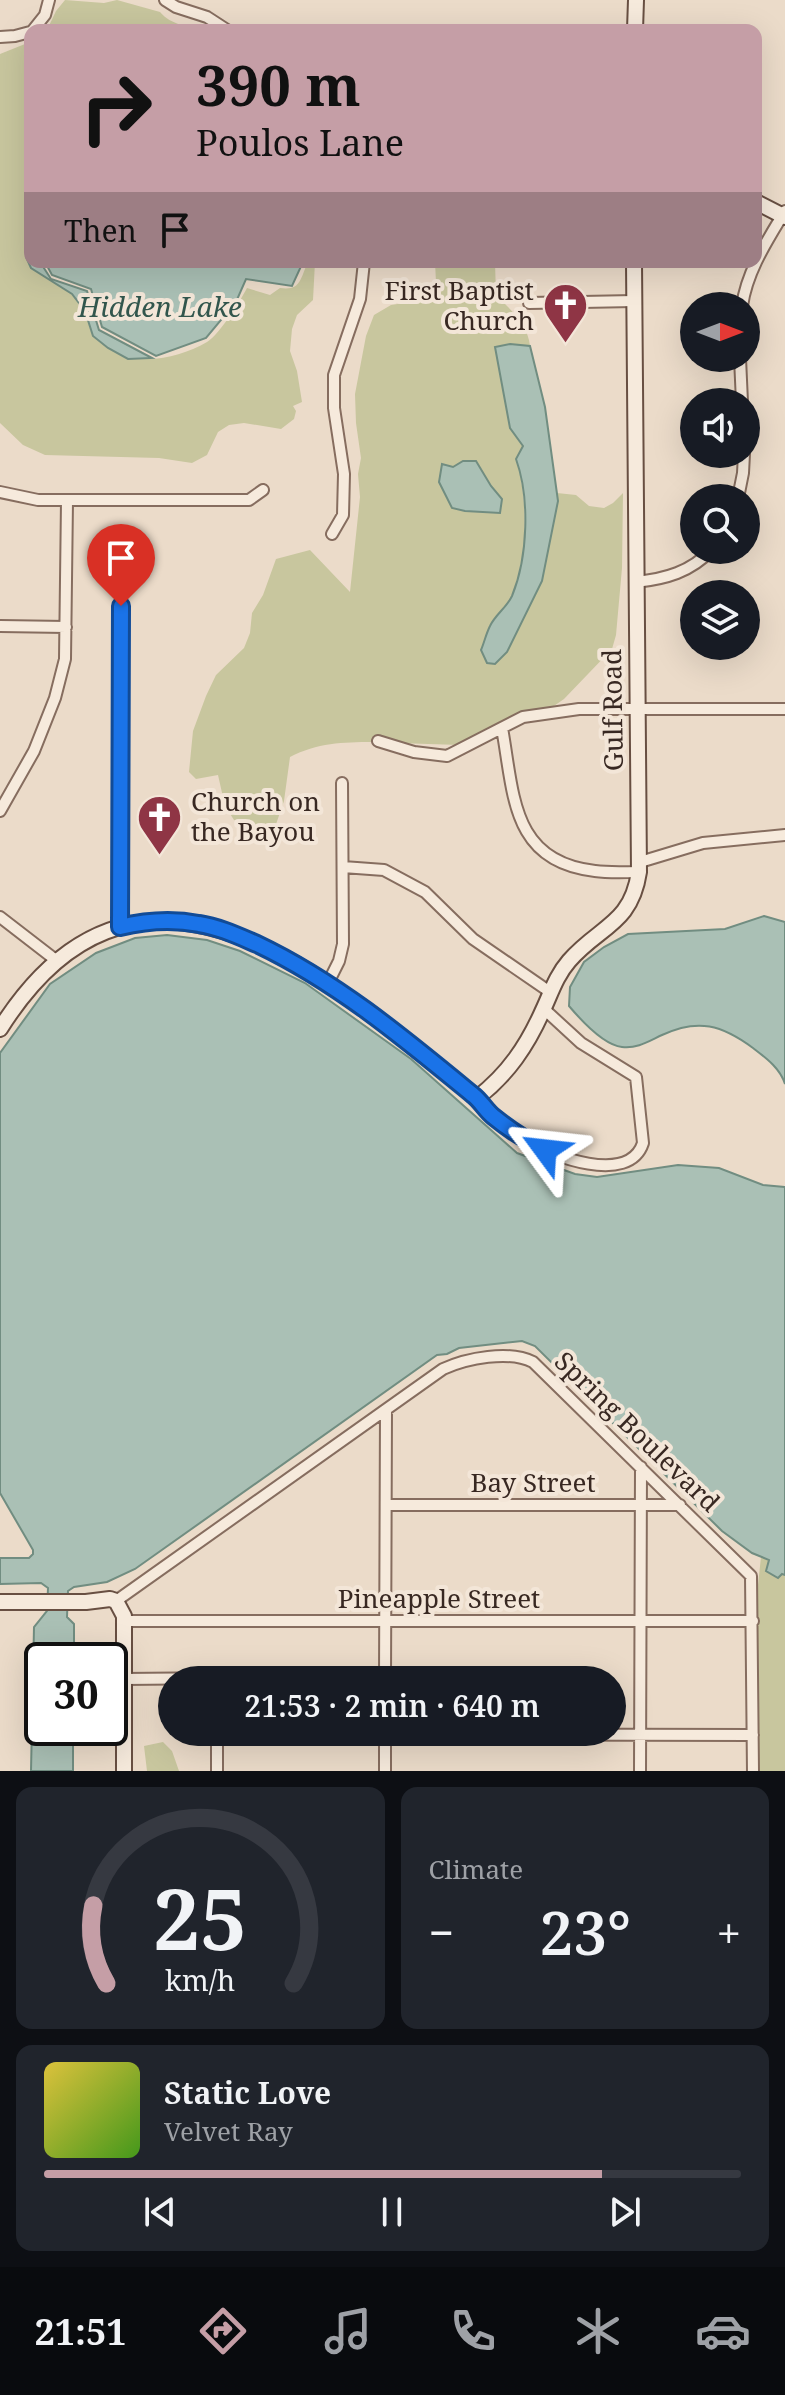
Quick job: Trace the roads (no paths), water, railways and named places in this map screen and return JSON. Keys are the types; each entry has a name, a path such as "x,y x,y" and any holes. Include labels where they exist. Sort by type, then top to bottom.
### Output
{"street":[{"path":"38,24 45,15 49,0"},
{"path":"165,0 218,24"},
{"path":"635,24 636,0"},
{"path":"0,37 24,34"},
{"path":"762,205 784,215 762,251"},
{"path":"332,534 343,515 344,474 334,408 334,375 360,299 363,268"},
{"name":"Gulf Road","path":"477,1098 512,1066 528,1041 560,973 575,954 628,907 635,891 639,867 634,268"},
{"path":"745,292 753,268"},
{"path":"529,303 634,301"},
{"path":"0,492 24,499 67,501 249,500 263,490"},
{"path":"0,811 34,751 55,698 65,659 67,501"},
{"path":"636,582 670,577 694,564"},
{"path":"120,927 121,606"},
{"path":"0,626 66,627"},
{"path":"378,741 414,752 447,756 523,717 546,713 637,708 785,709"},
{"path":"502,728 515,802 531,841 566,864 596,871 639,867 703,843 785,835"},
{"path":"328,983 342,950 342,783"},
{"path":"768,839 785,845"},
{"path":"343,867 384,870 425,892 473,939 550,992"},
{"path":"0,917 57,961"},
{"path":"0,1029 57,961 92,938 120,927 153,922 203,924 260,946 328,983 477,1098 493,1117 526,1141 574,1161 614,1165 631,1160 643,1146 636,1077 581,1043 544,1009"},
{"name":"Spring Boulevard","path":"116,1601 452,1364 514,1356 522,1358 533,1362 749,1573 752,1579 753,1621 753,1771"},
{"path":"385,1666 386,1410"},
{"path":"640,1771 641,1467"},
{"name":"Bay Street","path":"386,1505 680,1505"},
{"path":"0,1602 116,1601 124,1613 124,1642"},
{"name":"Pineapple Street","path":"124,1621 753,1621"},
{"path":"128,1679 158,1679"},
{"path":"626,1735 753,1735"},
{"path":"124,1746 124,1771"},
{"path":"217,1746 217,1771"},
{"path":"385,1746 385,1771"}],"water":[{"path":"31,268 44,268 51,279 87,291 99,330 152,358 128,359 93,336 85,311 72,294"},
{"name":"Hidden Lake","path":"48,268 300,268 292,286 246,279 236,302 206,338 156,356 102,327 91,289 52,275"},
{"path":"510,344 530,346 545,407 558,501 542,581 507,652 495,664 487,663 481,650 492,622 512,596 521,564 525,528 524,491 516,459 523,446 510,428 495,347"},
{"path":"463,461 476,461 502,499 500,513 452,508 439,482 442,464 453,467"},
{"path":"764,916 785,922 785,1084 768,1060 742,1040 720,1029 687,1027 638,1046 622,1047 600,1037 569,1006 570,987 584,962 628,934 725,929"},
{"path":"167,935 207,940 240,951 305,983 411,1059 517,1153 575,1174 597,1177 678,1165 719,1168 763,1185 785,1187 785,1575 778,1578 766,1571 769,1560 752,1553 722,1531 535,1346 522,1341 459,1348 437,1355 135,1569 107,1582 74,1587 68,1591 67,1617 74,1624 74,1642 34,1642 34,1627 47,1611 48,1588 41,1583 0,1584 0,1558 29,1558 33,1550 0,1493 0,1053 50,984 96,953 135,938"},
{"path":"32,1746 73,1746 73,1771 31,1771"}],"place":[{"name":"First Baptist Church","path":"565,345"},
{"name":"Church on the Bayou","path":"160,856"}]}
